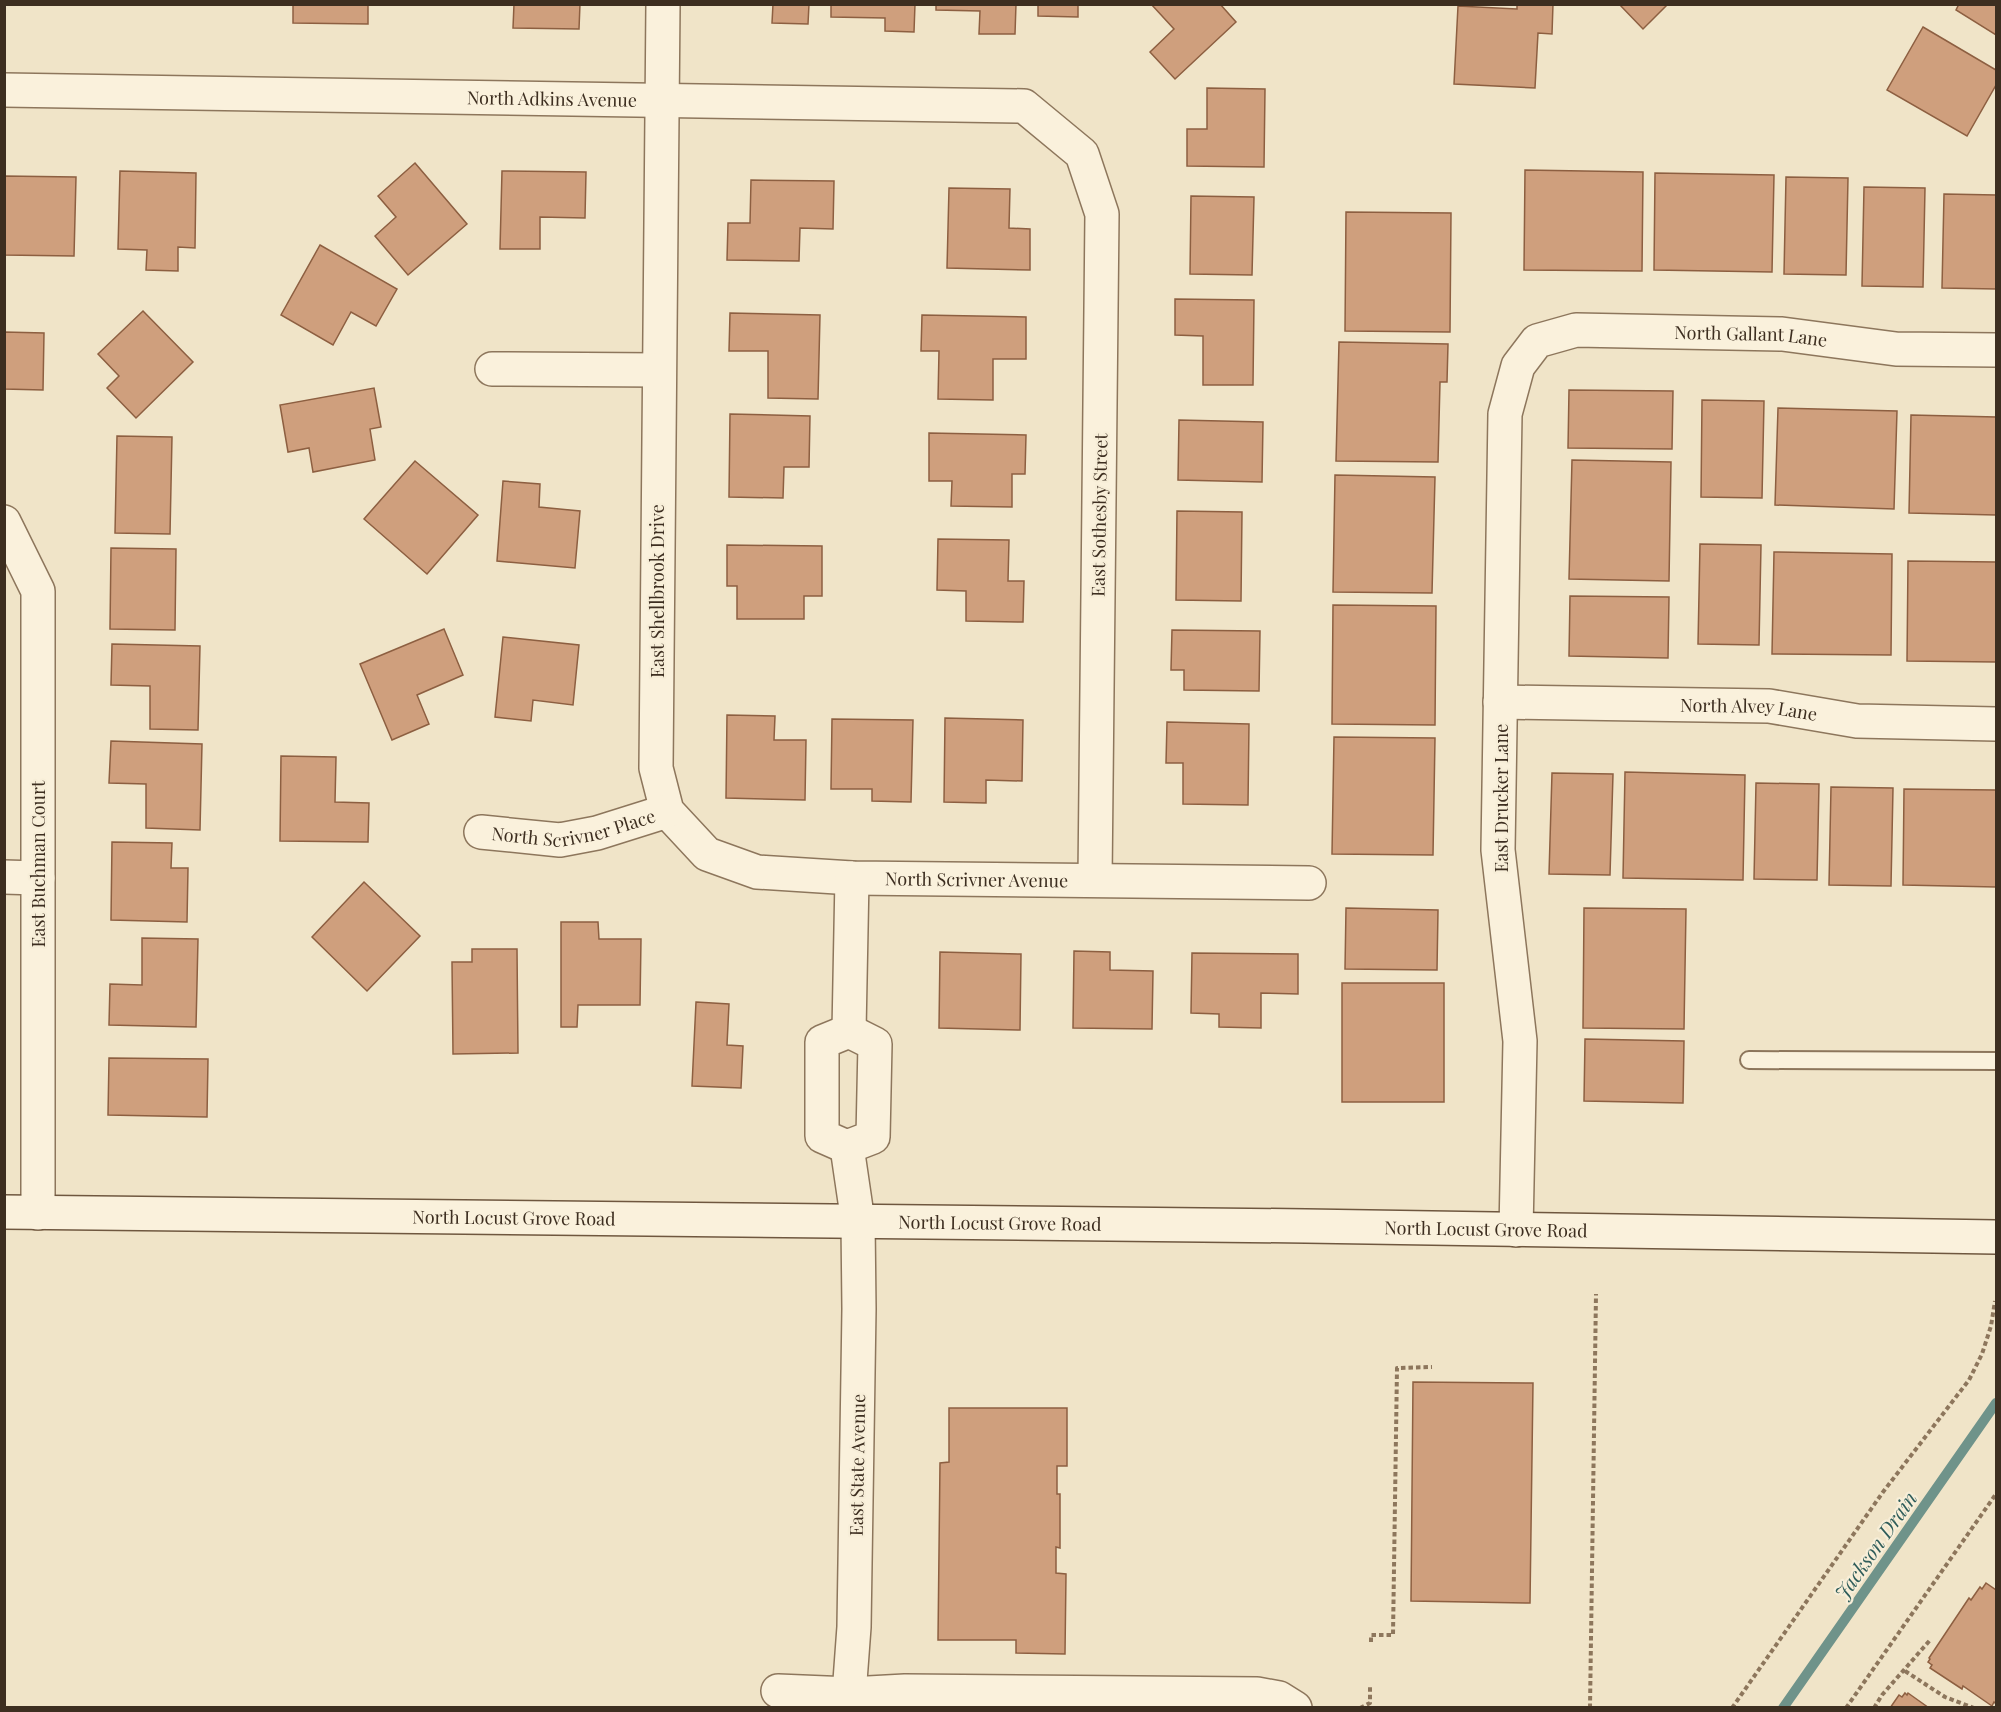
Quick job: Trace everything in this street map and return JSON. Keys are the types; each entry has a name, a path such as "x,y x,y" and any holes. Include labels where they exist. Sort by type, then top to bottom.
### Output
{"street":[{"name":"East Shellbrook Drive","path":"663,4 656,768 667,811"},
{"name":"North Adkins Avenue","path":"4,90 1024,106 1082,154"},
{"name":"East Sothesby Street","path":"1082,154 1102,214 1095,880"},
{"name":"North Gallant Lane","path":"1518,366 1537,341 1576,330 1782,334 1896,349 1996,350"},
{"name":"East Drucker Lane","path":"1516,1230 1520,1041 1498,850 1505,414 1518,366"},
{"path":"492,369 659,370"},
{"name":"East Buchman Court","path":"4,522 38,591 38,1213"},
{"name":"North Alvey Lane","path":"1500,702 1768,706 1857,721 1996,724"},
{"name":"North Scrivner Avenue","path":"667,811 707,855 757,872 852,878 1309,883"},
{"name":"North Scrivner Place","path":"481,832 560,840 597,833 667,811"},
{"path":"4,877 38,878"},
{"path":"849,1031 852,878"},
{"path":"849,1031 875,1044 873,1137 847,1147 822,1136 822,1042 849,1031"},
{"path":"847,1147 858,1222"},
{"name":"North Locust Grove Road","path":"4,1212 1996,1237"},
{"name":"East State Avenue","path":"849,1701 855,1604 858,1222"},
{"path":"778,1691 849,1701 905,1691 1107,1700 1257,1694 1279,1698 1295,1707"}],"lane":[{"path":"1749,1060 1996,1061"}],"path":[{"path":"1590,1707 1596,1294"},
{"path":"1732,1707 1883,1492 1969,1380 1985,1345 1995,1301"},
{"path":"1371,1642 1371,1635 1393,1635 1397,1368 1431,1367"},
{"path":"1846,1707 1996,1494"},
{"path":"1874,1707 1931,1639"},
{"path":"1905,1671 1945,1697 1974,1707"},
{"path":"1360,1707 1370,1703 1370,1686"}],"building":[{"path":"293,4 368,4 368,24 293,23"},
{"path":"514,4 580,4 579,29 513,28"},
{"path":"773,4 809,4 808,24 772,23"},
{"path":"831,4 915,4 914,32 885,31 885,18 831,17"},
{"path":"936,4 1016,4 1015,34 979,34 980,11 936,10"},
{"path":"1038,4 1078,4 1078,17 1038,16"},
{"path":"1151,4 1220,4 1236,22 1175,79 1150,52 1174,29"},
{"path":"1517,4 1553,4 1552,34 1538,33 1535,88 1454,84 1458,6 1517,9"},
{"path":"1619,4 1668,4 1643,29"},
{"path":"1959,4 1996,4 1996,35 1956,10"},
{"path":"1923,27 1996,70 1996,85 1967,136 1887,90"},
{"path":"1207,88 1265,89 1264,167 1187,166 1187,129 1207,129"},
{"path":"415,163 467,224 408,275 375,236 396,217 378,196"},
{"path":"1525,170 1643,172 1642,271 1524,270"},
{"path":"120,171 196,173 195,248 178,247 178,271 146,270 147,250 118,249"},
{"path":"502,171 586,172 585,218 540,217 540,249 500,249"},
{"path":"1655,173 1774,175 1772,272 1654,270"},
{"path":"4,176 76,177 74,256 4,255"},
{"path":"1786,177 1848,178 1846,275 1784,274"},
{"path":"751,180 834,181 833,229 800,228 799,261 727,260 728,223 750,223"},
{"path":"1864,187 1925,188 1923,287 1862,286"},
{"path":"949,188 1010,189 1009,228 1030,229 1030,270 947,268"},
{"path":"1944,194 1996,195 1996,289 1942,288"},
{"path":"1191,196 1254,197 1252,275 1190,274"},
{"path":"1346,212 1451,213 1450,332 1345,331"},
{"path":"320,245 397,289 376,326 351,312 333,345 281,315"},
{"path":"1175,299 1254,300 1253,385 1203,385 1203,336 1175,335"},
{"path":"143,311 193,362 136,418 107,388 119,376 98,354"},
{"path":"730,313 820,315 818,399 768,398 768,351 729,351"},
{"path":"922,315 1026,317 1026,359 993,359 993,400 938,399 939,351 921,351"},
{"path":"4,332 44,333 43,390 4,389"},
{"path":"1339,342 1448,344 1447,382 1440,382 1438,462 1336,461"},
{"path":"374,388 381,427 370,429 375,460 313,472 309,448 288,452 280,405"},
{"path":"1569,390 1673,391 1672,449 1568,448"},
{"path":"1702,400 1764,401 1762,498 1701,497"},
{"path":"1778,408 1897,411 1894,509 1775,505"},
{"path":"730,414 810,416 809,467 784,467 783,498 729,497"},
{"path":"1911,415 1996,417 1996,515 1909,513"},
{"path":"1179,420 1263,422 1262,482 1178,480"},
{"path":"929,433 1026,435 1025,474 1012,474 1012,507 951,506 952,481 929,481"},
{"path":"117,436 172,437 170,534 115,533"},
{"path":"1572,460 1671,462 1669,581 1569,579"},
{"path":"415,461 478,515 427,574 364,519"},
{"path":"1335,475 1435,477 1432,593 1333,592"},
{"path":"503,481 540,484 539,507 580,511 575,568 497,561"},
{"path":"1177,511 1242,512 1241,601 1176,600"},
{"path":"938,539 1009,540 1008,581 1024,581 1023,622 966,621 966,591 937,590"},
{"path":"1700,544 1761,545 1759,645 1698,644"},
{"path":"727,545 822,546 822,596 804,596 804,619 737,619 737,586 727,586"},
{"path":"111,548 176,549 175,630 110,629"},
{"path":"1774,552 1892,554 1891,655 1772,654"},
{"path":"1908,561 1996,562 1996,662 1907,661"},
{"path":"1570,596 1669,597 1668,658 1569,656"},
{"path":"1333,605 1436,606 1435,725 1332,724"},
{"path":"444,629 463,675 417,695 429,724 392,740 360,664"},
{"path":"1172,630 1260,631 1259,691 1184,690 1184,670 1171,670"},
{"path":"503,637 579,645 573,705 533,700 531,721 495,717"},
{"path":"112,644 200,646 198,730 150,729 150,686 111,685"},
{"path":"727,715 775,716 774,740 806,740 805,800 726,798"},
{"path":"945,718 1023,720 1022,781 986,780 986,803 944,802"},
{"path":"832,719 913,720 911,802 872,801 872,789 831,789"},
{"path":"1167,722 1249,724 1248,805 1183,804 1183,763 1166,763"},
{"path":"1334,737 1435,738 1433,855 1332,854"},
{"path":"111,741 202,744 200,830 146,828 146,784 109,783"},
{"path":"281,756 336,757 335,802 369,803 368,842 280,841"},
{"path":"1625,772 1745,775 1743,880 1623,878"},
{"path":"1552,773 1613,774 1610,875 1549,874"},
{"path":"1756,783 1819,784 1817,880 1754,879"},
{"path":"1831,787 1893,788 1891,886 1829,885"},
{"path":"1904,789 1996,790 1996,887 1903,885"},
{"path":"112,842 172,843 171,868 188,868 187,922 111,920"},
{"path":"364,882 420,936 367,991 312,937"},
{"path":"1346,908 1438,910 1437,970 1345,969"},
{"path":"1584,908 1686,909 1684,1029 1583,1028"},
{"path":"561,922 598,922 599,939 641,939 640,1005 578,1005 577,1027 561,1027"},
{"path":"142,938 198,939 196,1027 109,1025 110,984 142,985"},
{"path":"472,949 517,949 518,1053 453,1054 452,962 472,962"},
{"path":"1074,951 1110,952 1110,970 1153,971 1152,1029 1073,1028"},
{"path":"940,952 1021,954 1020,1030 939,1028"},
{"path":"1192,953 1298,954 1298,994 1261,993 1261,1028 1219,1027 1219,1014 1191,1013"},
{"path":"1342,983 1444,983 1444,1102 1342,1102"},
{"path":"696,1002 729,1004 727,1045 743,1046 741,1088 692,1086"},
{"path":"1585,1039 1684,1041 1683,1103 1584,1101"},
{"path":"109,1058 208,1059 207,1117 108,1115"},
{"path":"1413,1382 1533,1383 1530,1603 1411,1601"},
{"path":"949,1408 1067,1408 1067,1466 1057,1466 1057,1494 1060,1494 1060,1548 1056,1547 1056,1573 1066,1574 1065,1654 1016,1653 1016,1640 938,1640 940,1463 949,1462"},
{"path":"1986,1583 1996,1590 1996,1704 1994,1702 1992,1706 1963,1686 1962,1689 1930,1668 1932,1665 1928,1662 1969,1598 1971,1600 1980,1587 1982,1589"},
{"path":"1905,1693 1929,1708 1890,1708 1899,1695 1902,1697"}],"waterway":[{"name":"Jackson Drain","path":"1783,1708 1996,1403"}]}
